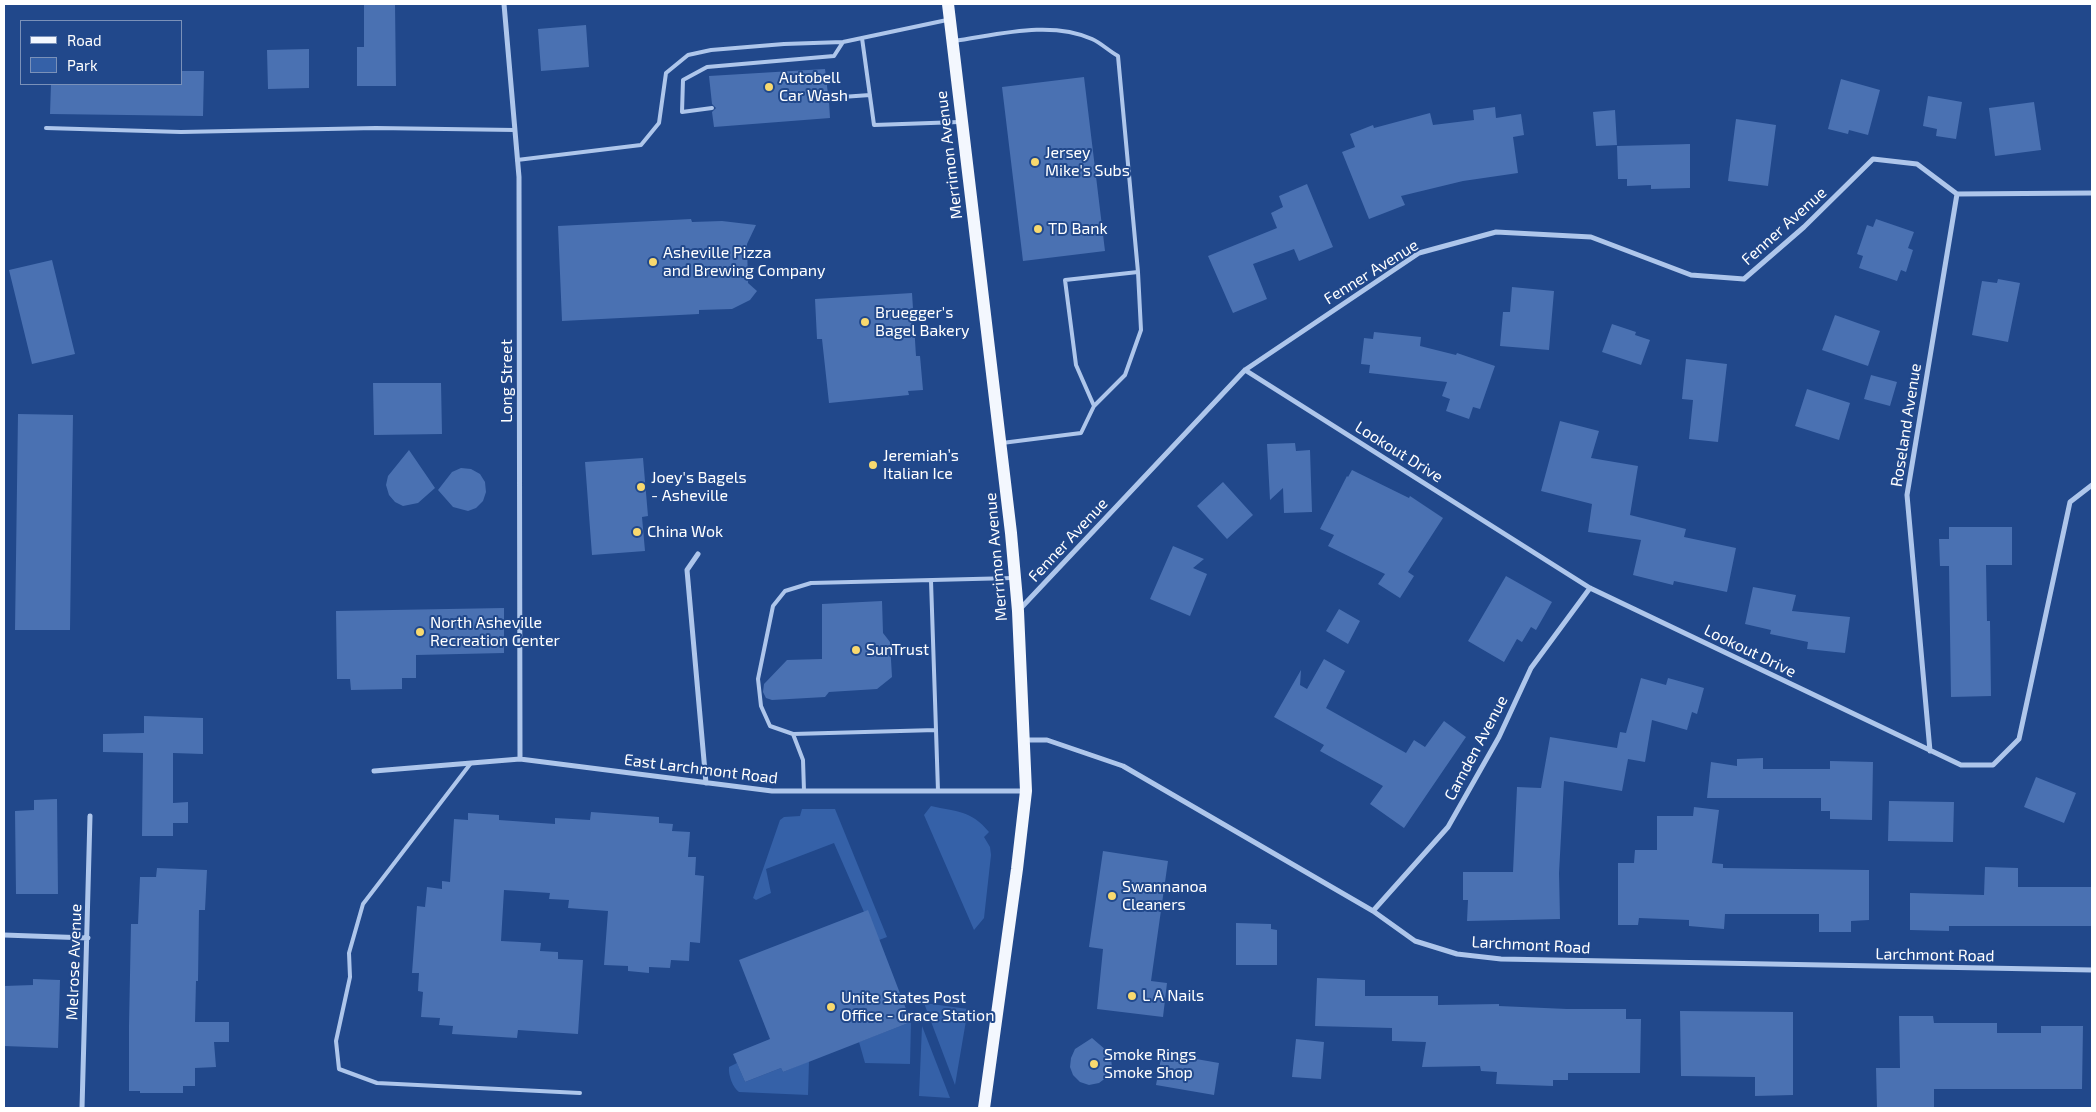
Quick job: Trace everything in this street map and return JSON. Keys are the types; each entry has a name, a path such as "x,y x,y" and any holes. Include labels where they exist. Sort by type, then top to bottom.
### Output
{"main road":[{"name":"Merrimon Avenue","path":"948,4 1015,578 1026,791 1016,878 984,1108"}],"street":[{"name":"Long Street","path":"504,4 519,177 520,759"},
{"name":"Fenner Avenue","path":"1018,612 1245,370 1419,253 1496,232 1592,237 1691,275 1744,279 1804,227 1873,159 1917,164 1957,194"},
{"path":"1957,194 2092,193"},
{"name":"Roseland Avenue","path":"1930,751 1906,495 1957,194"},
{"name":"Lookout Drive","path":"1245,370 1590,588 1961,765 1993,765 2019,739 2070,502 2092,485"},
{"path":"698,554 687,570 706,783"},
{"name":"Camden Avenue","path":"1373,911 1448,827 1498,738 1531,668 1590,588"},
{"name":"Larchmont Road","path":"1023,740 1047,740 1123,766 1373,911 1415,941 1457,954 1501,959 2092,970"},
{"name":"East Larchmont Road","path":"374,771 520,759 772,791 1026,791"},
{"name":"Melrose Avenue","path":"82,1108 90,816"},
{"path":"4,935 88,938"}],"lane":[{"path":"517,160 641,145 659,123 666,74 688,55 711,50 784,44 844,42 949,20"},
{"path":"952,42 1032,31 1065,31 1092,39 1118,56 1138,272 1141,330 1125,375 1094,406 1081,433 1000,443"},
{"path":"862,38 874,125 961,122"},
{"path":"712,108 682,112 683,80 707,67 834,56 844,42"},
{"path":"828,98 870,95"},
{"path":"46,128 181,132 376,128 514,130"},
{"path":"1094,406 1076,365 1065,280 1138,272"},
{"path":"936,730 792,734 770,726 761,706 758,678 773,606 785,591 811,583 1015,578"},
{"path":"931,580 938,791"},
{"path":"792,734 802,760 804,791"},
{"path":"471,763 363,904 349,954 350,977 336,1041 339,1068 376,1083 580,1093"}],"green space":[{"path":"931,806 970,816 989,832 984,837 990,847 991,855 984,918 974,930 924,815"},
{"path":"802,809 835,809 887,937 879,940 864,912 834,843 766,869 771,893 756,900 753,898 780,820 784,817 800,816"},
{"path":"924,1003 968,1009 955,1085"},
{"path":"911,1022 910,1064 865,1063 859,1042"},
{"path":"922,1026 950,1098 919,1096"},
{"path":"809,1061 808,1095 739,1092 729,1074 729,1067 737,1063 745,1082 781,1068 783,1072"}],"building":[{"path":"364,4 395,4 396,86 357,86 357,47 364,47"},
{"path":"586,25 589,67 541,71 538,29"},
{"path":"309,49 309,88 268,89 267,50"},
{"name":"Autobell Car Wash","path":"825,69 828,94 824,99 829,102 830,118 714,127 712,112 716,108 712,104 709,76"},
{"path":"182,71 204,71 203,116 50,114 51,85 182,85"},
{"path":"1084,77 1105,251 1023,261 1002,87"},
{"path":"1841,79 1880,90 1868,135 1849,130 1848,134 1828,129"},
{"path":"1928,96 1962,102 1956,139 1936,136 1937,129 1923,126"},
{"path":"2034,102 2041,150 1995,156 1989,108"},
{"path":"1495,107 1496,118 1521,114 1524,135 1513,137 1518,173 1463,181 1401,196 1405,205 1369,219 1342,152 1355,147 1350,134 1373,125 1374,128 1430,113 1433,125 1474,120 1473,110"},
{"path":"1615,110 1617,145 1596,146 1593,112"},
{"path":"1736,119 1776,125 1768,186 1728,181"},
{"path":"1690,144 1690,188 1651,189 1651,185 1627,186 1627,179 1618,179 1617,146"},
{"path":"1307,184 1333,247 1299,261 1294,249 1253,264 1267,299 1233,313 1208,256 1277,228 1271,213 1283,207 1279,196"},
{"name":"Asheville Pizza and Brewing Company","path":"691,219 692,222 722,221 756,225 747,244 748,283 757,291 750,300 732,309 699,310 699,314 562,321 558,226"},
{"path":"1876,219 1914,232 1908,248 1913,250 1906,272 1901,270 1897,281 1859,268 1863,256 1857,254 1867,225 1873,227"},
{"path":"52,260 75,354 32,364 9,270"},
{"path":"1998,279 2020,283 2008,342 1972,335 1982,281 1997,283"},
{"path":"1512,287 1554,291 1549,350 1500,346 1503,312 1510,312"},
{"path":"912,293 916,356 920,356 923,390 908,391 909,395 829,403 822,339 817,339 815,299"},
{"path":"1835,315 1880,331 1868,366 1822,350"},
{"path":"1612,324 1636,332 1635,335 1650,340 1641,365 1602,352"},
{"path":"1374,332 1421,337 1420,346 1456,355 1457,353 1495,366 1480,409 1473,407 1469,419 1446,411 1450,399 1442,396 1447,382 1369,373 1370,365 1361,364 1364,338 1373,339"},
{"path":"1686,359 1727,364 1718,442 1689,439 1693,400 1682,399"},
{"path":"1871,375 1897,382 1890,406 1864,399"},
{"path":"373,383 441,383 442,434 374,435"},
{"path":"1807,389 1850,403 1839,440 1795,426"},
{"path":"18,414 73,415 70,630 15,630"},
{"path":"1560,421 1599,431 1591,458 1638,466 1630,515 1686,529 1684,537 1736,548 1727,592 1674,581 1673,585 1633,575 1641,540 1588,532 1592,504 1541,491"},
{"path":"1295,443 1296,451 1310,450 1312,512 1284,513 1283,488 1270,500 1267,444"},
{"path":"409,450 435,488 418,503 403,506 395,502 389,495 386,485 388,476"},
{"path":"643,458 648,516 642,517 645,551 592,555 585,462"},
{"path":"461,468 471,469 480,474 485,482 486,492 483,501 476,508 468,511 453,507 438,490 452,472"},
{"path":"1352,470 1409,498 1410,496 1443,518 1408,572 1414,576 1400,598 1378,584 1385,574 1328,546 1334,535 1320,529 1347,476"},
{"path":"1223,482 1253,515 1227,539 1197,506"},
{"path":"1949,527 2012,527 2012,565 1986,565 1987,621 1990,621 1991,696 1951,697 1949,566 1940,566 1939,539 1949,539"},
{"path":"1173,546 1204,559 1193,568 1207,574 1190,616 1150,599"},
{"path":"1506,576 1552,602 1536,630 1531,627 1522,642 1517,639 1504,662 1468,641"},
{"path":"1753,587 1796,595 1792,611 1850,617 1845,653 1807,649 1808,642 1770,634 1771,630 1745,624"},
{"name":"SunTrust","path":"882,601 883,633 890,642 892,677 877,689 829,692 825,697 772,700 766,698 763,692 764,684 787,660 822,659 822,604"},
{"name":"North Asheville Recreation Center","path":"504,608 504,653 416,655 416,678 402,678 402,689 351,690 350,679 337,679 336,611"},
{"path":"1339,609 1360,621 1348,644 1326,631"},
{"path":"1324,659 1345,671 1326,708 1406,753 1414,740 1425,747 1444,721 1466,737 1404,828 1370,804 1383,786 1320,751 1324,745 1274,717 1301,670 1300,685 1307,689"},
{"path":"1641,678 1666,685 1668,678 1704,688 1697,714 1692,712 1687,730 1652,720 1645,762 1628,759 1622,791 1564,781 1559,873 1560,919 1467,921 1468,900 1463,900 1463,872 1513,872 1517,787 1541,788 1550,737 1617,748 1620,732 1626,733"},
{"path":"144,716 203,718 203,754 173,753 173,803 188,802 188,823 173,823 173,836 142,836 143,753 103,752 103,734 144,733"},
{"path":"1763,758 1763,769 1830,769 1830,761 1873,762 1872,820 1830,819 1830,811 1821,811 1821,798 1707,798 1711,762 1737,766 1737,759"},
{"path":"2036,777 2076,793 2064,823 2024,807"},
{"path":"57,799 58,894 16,894 15,811 34,810 34,800"},
{"path":"1889,801 1954,802 1953,842 1888,841"},
{"path":"1694,807 1719,810 1712,863 1723,864 1723,868 1869,870 1869,920 1851,921 1851,932 1819,932 1819,914 1725,914 1724,929 1689,926 1689,920 1639,918 1638,925 1618,925 1618,863 1634,863 1635,850 1657,850 1657,816 1693,816"},
{"path":"591,812 659,817 659,823 673,824 672,831 690,832 688,857 696,857 695,875 704,876 700,943 690,942 689,961 671,960 670,968 649,967 649,973 628,971 628,966 604,965 608,911 568,908 569,900 549,899 550,893 504,890 501,941 541,943 540,951 558,952 558,959 583,960 578,1034 518,1030 517,1038 452,1034 453,1026 439,1025 440,1018 421,1017 423,992 418,991 419,973 412,973 417,906 425,907 427,887 442,889 442,881 450,882 454,819 468,820 468,813 499,815 499,820 555,824 555,818 590,820"},
{"path":"1103,851 1168,861 1151,981 1167,983 1163,1017 1097,1009 1103,949 1089,947"},
{"path":"1985,867 2018,868 2018,887 2092,887 2092,926 1949,926 1949,931 1910,930 1910,893 1984,895"},
{"path":"157,868 207,870 205,910 199,910 198,981 196,981 195,1022 229,1022 229,1042 214,1042 216,1067 195,1068 195,1086 183,1086 183,1093 140,1093 140,1091 129,1091 131,924 138,924 140,877 156,877"},
{"name":"Unite States Post Office - Grace Station","path":"868,910 911,1022 783,1072 781,1068 745,1082 733,1054 770,1039 739,960"},
{"path":"1236,923 1271,924 1271,929 1277,930 1277,965 1236,965"},
{"path":"1317,978 1365,980 1365,996 1438,996 1438,1005 1499,1004 1499,1006 1567,1009 1626,1009 1626,1019 1641,1019 1640,1073 1568,1073 1568,1080 1553,1080 1553,1086 1496,1084 1497,1072 1481,1071 1480,1066 1422,1067 1426,1042 1392,1041 1392,1028 1315,1026"},
{"path":"33,979 60,980 58,1048 4,1046 4,986 33,985"},
{"path":"1680,1011 1793,1012 1793,1095 1755,1096 1755,1077 1681,1076"},
{"path":"1899,1016 1933,1016 1934,1023 1997,1023 1997,1033 2041,1033 2041,1026 2083,1026 2082,1089 1934,1089 1934,1108 1877,1108 1876,1068 1900,1068"},
{"path":"1092,1038 1107,1051 1111,1058 1112,1068 1107,1077 1099,1083 1089,1085 1080,1082 1073,1075 1070,1067 1075,1049"},
{"path":"1296,1039 1324,1042 1321,1079 1292,1077"},
{"path":"1162,1053 1219,1063 1214,1095 1156,1085"}],"place":[{"name":"Autobell Car Wash","path":"769,87"},
{"name":"Jersey Mike's Subs","path":"1035,162"},
{"name":"TD Bank","path":"1038,229"},
{"name":"Asheville Pizza and Brewing Company","path":"653,262"},
{"name":"Bruegger's Bagel Bakery","path":"865,322"},
{"name":"Jeremiah’s Italian Ice","path":"873,465"},
{"name":"Joey's Bagels - Asheville","path":"641,487"},
{"name":"China Wok","path":"637,532"},
{"name":"North Asheville Recreation Center","path":"420,632"},
{"name":"SunTrust","path":"856,650"},
{"name":"Swannanoa Cleaners","path":"1112,896"},
{"name":"L A Nails","path":"1132,996"},
{"name":"Unite States Post Office - Grace Station","path":"831,1007"},
{"name":"Smoke Rings Smoke Shop","path":"1094,1064"}]}
